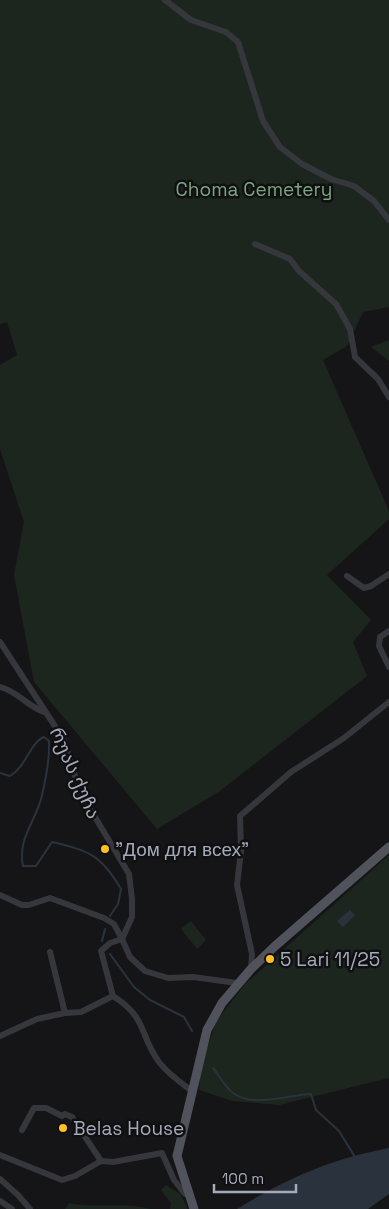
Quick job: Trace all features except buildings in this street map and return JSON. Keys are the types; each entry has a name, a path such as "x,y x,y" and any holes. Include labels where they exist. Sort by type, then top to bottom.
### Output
{"main road":[{"path":"194,1209 177,1156 207,1030 222,1003 237,983 274,946 389,847"}],"street":[{"path":"165,0 191,20 226,32 238,42 263,121 280,148 302,164 331,179 354,186 374,201 389,220"},
{"path":"255,244 290,259 299,271 336,304 353,337 355,357 378,379 389,397"},
{"path":"347,576 364,588 371,586 389,574"},
{"path":"389,631 380,637 379,646 389,667"},
{"name":"რუას ქუჩა","path":"0,642 64,740 80,792 129,874 132,917 122,939"},
{"path":"0,687 13,692 27,704 44,712"},
{"path":"251,969 252,954 237,885 241,851 240,816 291,772 311,761 344,738 389,702"},
{"path":"0,895 22,905 29,905 50,898 104,918 114,924 130,957 145,971 168,978 193,977 237,983"},
{"path":"122,939 110,943 101,951 114,996 127,1004 140,1020 158,1061 172,1076 192,1091"},
{"path":"50,952 65,1013"},
{"path":"0,1036 37,1020 65,1013 80,1012 114,996"},
{"path":"22,1130 34,1108 46,1108 62,1116 65,1114 72,1117 101,1161"},
{"path":"0,1155 62,1180 75,1176 101,1161 113,1162 162,1153 176,1185 185,1194 188,1194"},
{"path":"0,1179 30,1209"},
{"path":"0,1201 12,1209"}],"green space":[{"name":"Choma Cemetery","path":"0,0 389,0 389,307 363,312 347,346 323,360 389,511 389,519 327,575 371,620 353,642 367,676 220,791 157,829 34,682 14,575 24,522 0,449 0,365 17,355 7,322 0,324"},
{"path":"389,340 389,361 371,347"},
{"path":"389,855 389,1078 279,1105 232,1101 199,1090 201,1066 216,1022 245,984"},
{"path":"191,921 206,940 197,949 181,929"},
{"path":"166,1185 180,1194 188,1209 170,1209 171,1203 161,1190"},
{"path":"69,1203 79,1205 130,1206 150,1209 65,1209"}],"shaded area":[{"path":"350,910 355,915 343,927 337,921"},
{"path":"389,1148 389,1194 368,1209 237,1209 274,1188 310,1171 348,1158"}],"waterway":[{"path":"0,773 10,776 21,766 39,740 44,737 49,741 45,782 40,804 25,838 22,856 23,866 36,866 52,842 76,848 93,856 107,869 121,889 118,904 110,916"},
{"path":"102,941 105,929"},
{"path":"110,954 134,987 150,1000 184,1017 192,1031"},
{"path":"213,1068 233,1093 250,1100 270,1100 311,1094 316,1110 339,1131 355,1157"}],"place":[{"name":"\"Дом для всех\"","path":"105,849"},
{"name":"5 Lari 11/25","path":"270,959"},
{"name":"Belas House","path":"63,1128"}]}
